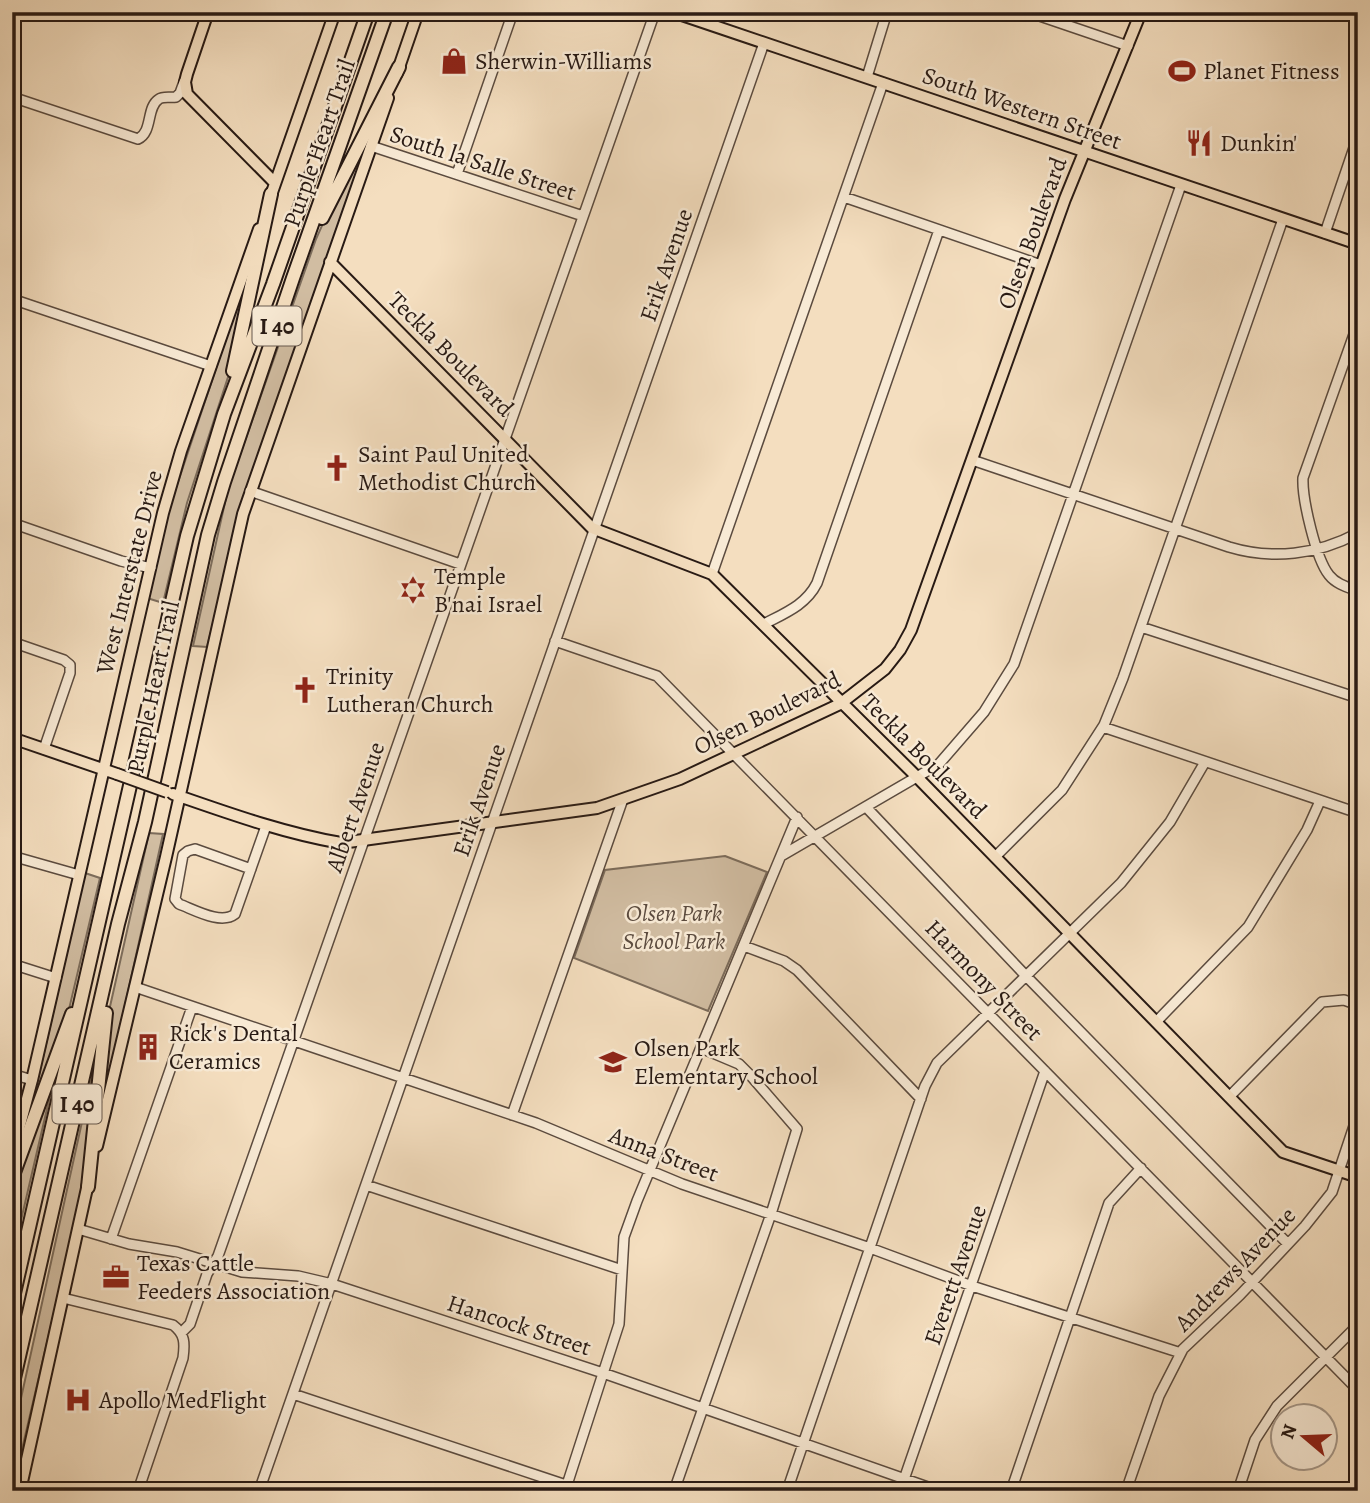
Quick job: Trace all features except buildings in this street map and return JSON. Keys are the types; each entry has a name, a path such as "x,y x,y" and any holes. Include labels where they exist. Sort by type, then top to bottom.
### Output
{"highway":[{"name":"Purple Heart Trail","path":"12,1302 187,536 224,414 273,284 368,12"},
{"name":"Purple Heart Trail","path":"12,1387 118,924 145,822 208,535 293,278 387,12"},
{"path":"293,278 399,67"},
{"path":"224,414 273,188"},
{"path":"88,1187 104,1025 118,924"},
{"path":"12,1178 92,958"}],"main road":[{"path":"208,12 185,82 187,94 273,188"},
{"name":"West Interstate Drive","path":"12,1155 181,451 335,12"},
{"path":"20,1491 243,514 418,12"},
{"name":"South Western Street","path":"673,12 1358,244"},
{"name":"Olsen Boulevard","path":"12,738 266,826 341,843 597,808 680,779 841,704 885,668 900,650 911,630 1041,265 1141,12"},
{"name":"Teckla Boulevard","path":"330,262 594,529 712,573 917,777 1283,1152 1358,1177"}],"street":[{"path":"69,12 79,12"},
{"path":"457,174 513,12"},
{"name":"Albert Avenue","path":"182,1332 190,1324 207,1274 223,1244 654,12"},
{"path":"867,77 887,12"},
{"path":"1028,12 1128,46"},
{"path":"1341,12 1358,18"},
{"name":"Erik Avenue","path":"260,1491 764,43"},
{"path":"173,98 180,93 187,75"},
{"path":"712,573 883,83"},
{"path":"12,97 138,139 145,135 157,101 163,98 173,98 201,110"},
{"path":"1325,233 1358,136"},
{"name":"South la Salle Street","path":"371,146 583,216"},
{"path":"781,856 939,764 984,712 1014,664 1181,185"},
{"path":"844,197 1041,265"},
{"path":"995,857 1062,790 1103,727 1123,678 1283,219"},
{"path":"764,624 800,605 812,593 817,583 939,230"},
{"path":"12,299 211,366"},
{"path":"1358,323 1303,478 1303,492 1317,549 1328,575 1335,581 1358,590"},
{"path":"972,460 1259,555 1287,555 1317,549 1358,533"},
{"path":"250,491 460,564"},
{"path":"12,523 121,561 151,568"},
{"path":"1141,627 1358,698"},
{"name":"Harmony Street","path":"555,641 657,676 1358,1390"},
{"path":"12,642 64,660 70,665 70,673 44,749"},
{"path":"1103,727 1358,813"},
{"path":"787,1491 921,1099 937,1062 1121,883 1169,823 1205,761"},
{"path":"512,1115 623,799"},
{"path":"1156,1022 1248,927 1307,831 1320,801"},
{"path":"866,807 1026,976 1288,1244"},
{"path":"293,1394 566,1488 619,1324 624,1237 797,817"},
{"path":"251,869 195,849 188,851 183,855 175,899 179,904 222,919 235,914 251,869 266,826"},
{"path":"12,856 79,875"},
{"path":"744,946 783,961 797,970 921,1099"},
{"path":"12,964 56,978"},
{"name":"Anna Street","path":"135,987 512,1115 650,1171 972,1286 1181,1353"},
{"path":"1229,1097 1322,1002 1344,1000 1358,1005"},
{"path":"111,1239 192,1007"},
{"path":"674,1491 771,1214 797,1129 738,1064 701,1048"},
{"name":"Everett Avenue","path":"900,1491 1045,1071"},
{"path":"12,1074 32,1080"},
{"name":"Andrews Avenue","path":"1126,1491 1159,1396 1181,1353 1305,1226 1332,1192 1358,1114"},
{"path":"1011,1491 1109,1203 1141,1168"},
{"path":"366,1185 622,1270"},
{"name":"Hancock Street","path":"78,1229 111,1239 164,1248 242,1272 298,1276 332,1284 704,1407 939,1491"},
{"path":"63,1298 173,1325 182,1332 185,1343 183,1358 138,1491"},
{"path":"1238,1491 1255,1440 1277,1406 1358,1325"}],"green space":[{"path":"370,134 248,485 207,647 193,646 228,489 316,239 340,185"},
{"path":"249,270 230,371 187,503 163,603 147,598 169,509"},
{"path":"149,833 163,834 101,1113 109,1011"},
{"name":"Olsen Park School Park","path":"725,856 767,872 708,1011 574,958 605,870"},
{"path":"85,873 100,878 66,1022 29,1119"},
{"path":"93,1072 96,1074 85,1180 19,1462 15,1491 12,1491 12,1439"},
{"path":"47,1094 50,1096 12,1259 12,1185"}],"place":[{"name":"Sherwin-Williams","path":"454,61"},
{"name":"Planet Fitness","path":"1182,71"},
{"name":"Dunkin'","path":"1199,143"},
{"name":"Saint Paul United Methodist Church","path":"337,468"},
{"name":"Temple B'nai Israel","path":"413,590"},
{"name":"Trinity Lutheran Church","path":"305,690"},
{"name":"Rick's Dental Ceramics","path":"148,1047"},
{"name":"Olsen Park Elementary School","path":"613,1062"},
{"name":"Texas Cattle Feeders Association","path":"116,1277"},
{"name":"Apollo MedFlight","path":"78,1400"}]}
